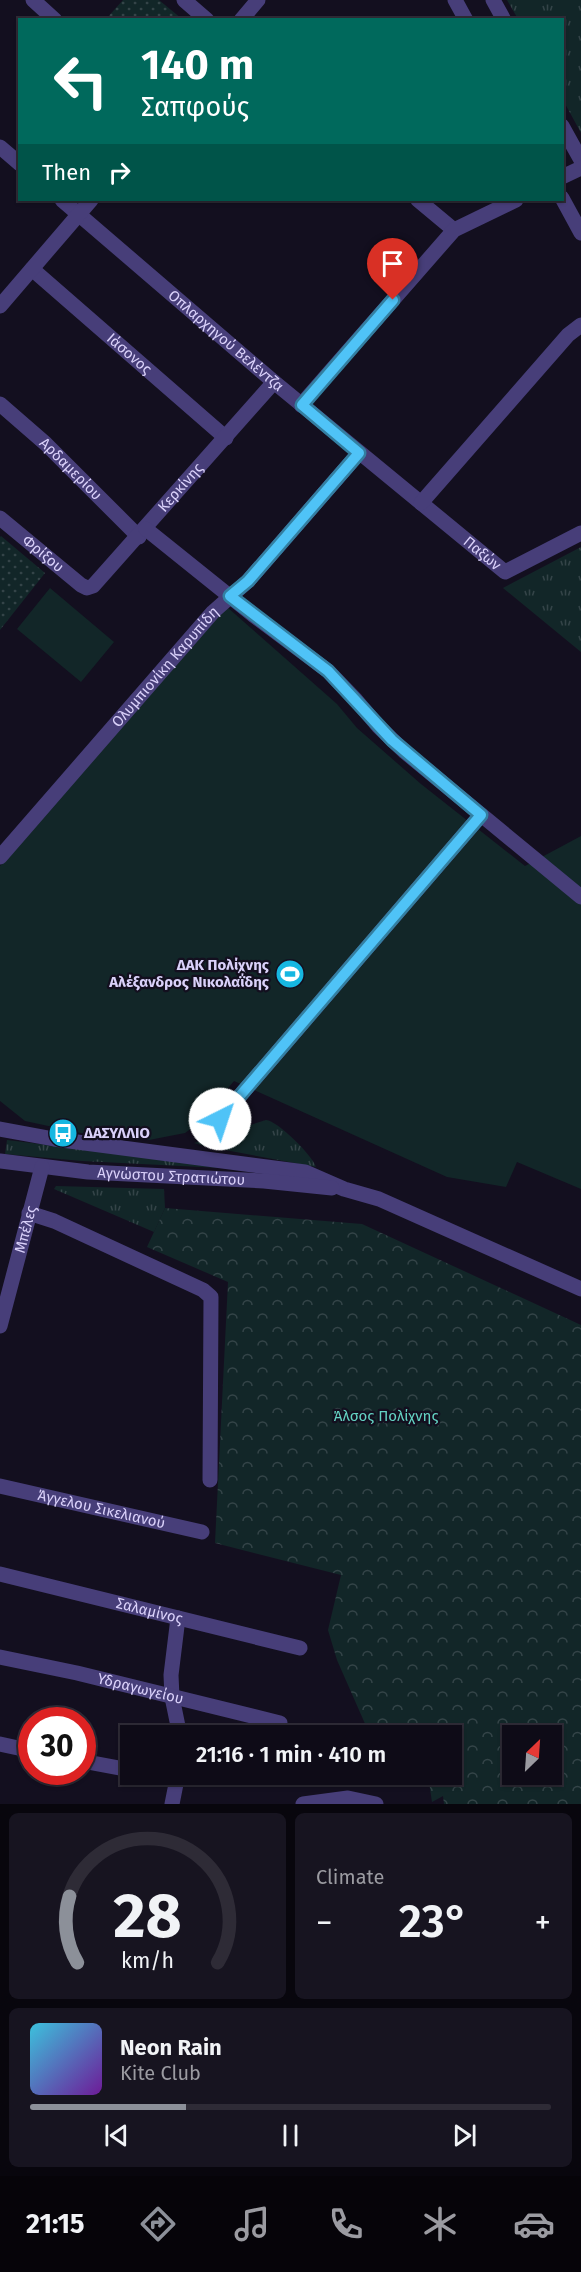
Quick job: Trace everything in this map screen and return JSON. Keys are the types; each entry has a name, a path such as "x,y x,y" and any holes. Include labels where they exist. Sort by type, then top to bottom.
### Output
{"street":[{"path":"33,0 54,18"},
{"path":"184,0 205,18"},
{"path":"243,18 258,0"},
{"path":"455,0 465,18"},
{"path":"493,0 503,18"},
{"path":"564,130 581,160"},
{"path":"0,147 18,162"},
{"path":"564,176 581,168"},
{"name":"Οπλαρχηγού Βελέντζα","path":"63,201 274,382 421,502"},
{"path":"1,302 90,201"},
{"path":"419,201 454,230"},
{"path":"302,405 454,230 514,201"},
{"path":"564,201 581,233"},
{"name":"Ιάσoνος","path":"32,269 226,438"},
{"path":"421,502 568,335 581,325"},
{"name":"Κερκίνης","path":"87,588 97,583 143,533 274,382"},
{"name":"Αρδαμερίου","path":"0,404 143,533 328,671 399,746 581,897"},
{"name":"Ολυμπιονίκη Καρυπίδη","path":"0,856 213,612 248,581 359,453"},
{"name":"Παξών","path":"421,502 505,572 581,533"},
{"name":"Φρίξου","path":"0,519 87,588"},
{"path":"220,1119 481,815"},
{"name":"Αγνώστου Στρατιώτου","path":"0,1129 54,1139 305,1172 344,1189 401,1208 581,1288"},
{"name":"Αγνώστου Στρατιώτου","path":"0,1161 88,1172 254,1181 344,1189"},
{"name":"Μπέλες","path":"0,1326 42,1167"},
{"path":"29,1214 54,1221 208,1292 211,1297 210,1480"},
{"name":"Άγγελου Σικελιανού","path":"0,1486 201,1532"},
{"name":"Σαλαμίνος","path":"0,1574 300,1648"},
{"path":"178,1618 171,1668 172,1697 178,1725"},
{"name":"Υδραγωγείου","path":"0,1657 78,1673 280,1723"},
{"path":"0,1744 18,1748"},
{"path":"96,1764 120,1768"},
{"path":"172,1804 176,1785"},
{"path":"303,1804 348,1798 374,1804"}],"green space":[{"path":"123,0 159,0 181,18 107,18"},
{"path":"507,0 581,0 581,133 564,102 564,18 517,18"},
{"path":"0,537 45,573 0,630"},
{"path":"581,547 581,652 503,588"},
{"path":"50,588 114,642 81,682 17,629"},
{"name":"ΔΑΚ Πολίχνης Αλέξανδρος Νικολαΐδης","path":"227,607 337,704 357,728 421,784 525,866 581,836 581,1189 517,1162 506,1187 447,1177 234,1081 199,1123 185,1133 149,1140 81,1133 25,1121 0,1101 0,866"},
{"path":"266,1120 294,1139 316,1167 194,1143"},
{"path":"7,1140 221,1166 221,1168 82,1161 5,1154"},
{"path":"56,1186 164,1189 165,1208 154,1232 54,1189"},
{"name":"Άλσος Πολίχνης","path":"165,1208 362,1224 581,1325 581,1804 444,1804 443,1796 432,1802 429,1785 462,1785 462,1725 366,1725 337,1660 328,1630 341,1575 215,1543 228,1282 147,1247"}],"place":[{"name":"ΔΑΚ Πολίχνης Αλέξανδρος Νικολαΐδης","path":"290,974"},
{"name":"ΔΑΣΥΛΛΙΟ","path":"63,1133"}],"route":[{"path":"220,1119 481,815 392,740 328,671 230,596 248,581 359,453 302,405 393,300"}]}
